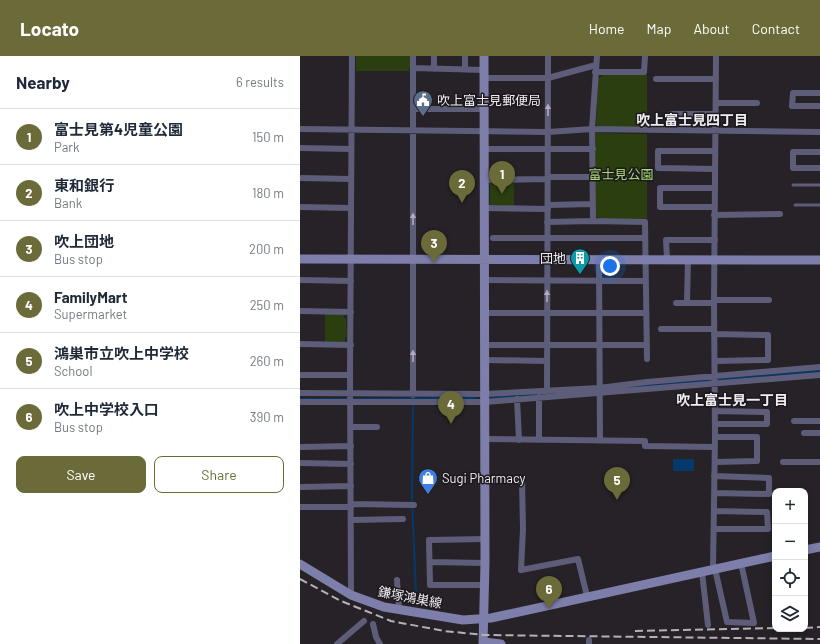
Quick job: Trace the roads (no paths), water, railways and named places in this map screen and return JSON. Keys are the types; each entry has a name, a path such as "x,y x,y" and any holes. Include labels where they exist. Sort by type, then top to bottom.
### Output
{"street":[{"path":"351,595 350,375 352,56"},
{"path":"413,56 413,394"},
{"path":"434,56 434,68"},
{"path":"465,56 465,70"},
{"path":"484,56 485,563 484,619 481,644 501,644"},
{"path":"547,391 548,56"},
{"path":"593,221 592,129 597,56"},
{"path":"596,72 644,72 645,56"},
{"path":"716,56 714,188 714,569 727,622 754,624 741,563"},
{"path":"413,68 465,70 484,74 548,78 596,65"},
{"path":"656,79 716,79"},
{"path":"820,93 793,93 792,106 820,106"},
{"path":"716,103 757,103"},
{"path":"413,109 484,109"},
{"path":"671,114 716,114"},
{"path":"300,129 484,130 548,132 592,129 820,132"},
{"path":"300,148 352,149"},
{"path":"484,150 592,149"},
{"path":"715,151 658,151 658,168 715,169"},
{"path":"820,152 793,152 793,168 820,168"},
{"path":"484,180 593,177"},
{"path":"300,178 351,179"},
{"path":"714,188 660,188 660,206 714,207"},
{"path":"484,208 548,207 593,204"},
{"path":"300,207 351,208"},
{"path":"714,215 780,214"},
{"path":"548,222 645,222 647,359"},
{"path":"493,238 645,238"},
{"path":"667,259 666,240 715,240"},
{"path":"300,258 820,260"},
{"path":"599,259 600,440"},
{"path":"687,303 688,259"},
{"path":"300,280 351,281"},
{"path":"484,280 645,281"},
{"path":"676,303 769,300"},
{"path":"300,311 351,312"},
{"path":"484,312 599,314 646,313"},
{"path":"661,329 768,335 768,360 715,361"},
{"path":"300,344 351,345"},
{"path":"484,345 646,345"},
{"path":"485,360 547,361"},
{"path":"300,393 413,394 517,399 715,380 820,368"},
{"path":"300,375 350,375"},
{"path":"715,380 820,375"},
{"path":"300,402 485,398 547,391 600,390"},
{"path":"539,397 539,440"},
{"path":"517,399 519,440"},
{"path":"715,411 767,412 767,424 715,424"},
{"path":"794,421 820,421"},
{"path":"350,427 377,427"},
{"path":"804,433 820,433"},
{"path":"715,437 757,437 757,461 715,462"},
{"path":"485,439 645,441 645,446 714,446"},
{"path":"300,447 351,446"},
{"path":"783,462 820,462"},
{"path":"300,463 351,464"},
{"path":"714,476 769,478 770,494 714,493"},
{"path":"485,480 522,480 521,570 578,559 587,596"},
{"path":"300,487 351,486"},
{"path":"300,507 414,505"},
{"path":"714,511 767,512 768,529 714,529"},
{"path":"351,520 403,519"},
{"path":"484,585 430,585 429,540 485,539"},
{"path":"808,549 820,547"},
{"name":"鎌塚鴻巣線","path":"300,564 351,595 384,607 463,620 484,619 772,557"},
{"path":"430,562 485,563"},
{"path":"702,572 708,625"},
{"path":"397,580 399,610"},
{"path":"337,644 364,621"},
{"path":"373,624 376,637 380,644"}],"lane":[{"path":"793,185 820,185"},
{"path":"795,205 820,205"}],"water":[{"path":"673,459 694,459 694,471 673,471"}],"waterway":[{"path":"718,379 820,371"},
{"path":"637,387 711,380"},
{"path":"491,398 546,394"},
{"path":"355,399 476,398"},
{"path":"300,399 347,399"},
{"path":"413,403 412,500 416,593"}],"railway":[{"path":"300,579 341,601 391,621 444,631 484,635 820,639"},
{"path":"808,628 820,627"},
{"path":"635,631 772,628"}],"place":[{"name":"吹上富士見郵便局","path":"423,117"},
{"name":"富士見第4児童公園","path":"502,194"},
{"name":"東和銀行","path":"462,203"},
{"name":"吹上団地","path":"434,263"},
{"name":"団地","path":"580,275"},
{"name":"FamilyMart","path":"451,424"},
{"name":"Sugi Pharmacy","path":"428,495"},
{"name":"鴻巣市立吹上中学校","path":"617,500"},
{"name":"吹上中学校入口","path":"549,609"}],"district":[{"name":"吹上富士見四丁目","path":"692,120"},
{"name":"吹上富士見一丁目","path":"732,400"}],"park label":[{"name":"富士見公園","path":"621,174"}]}
